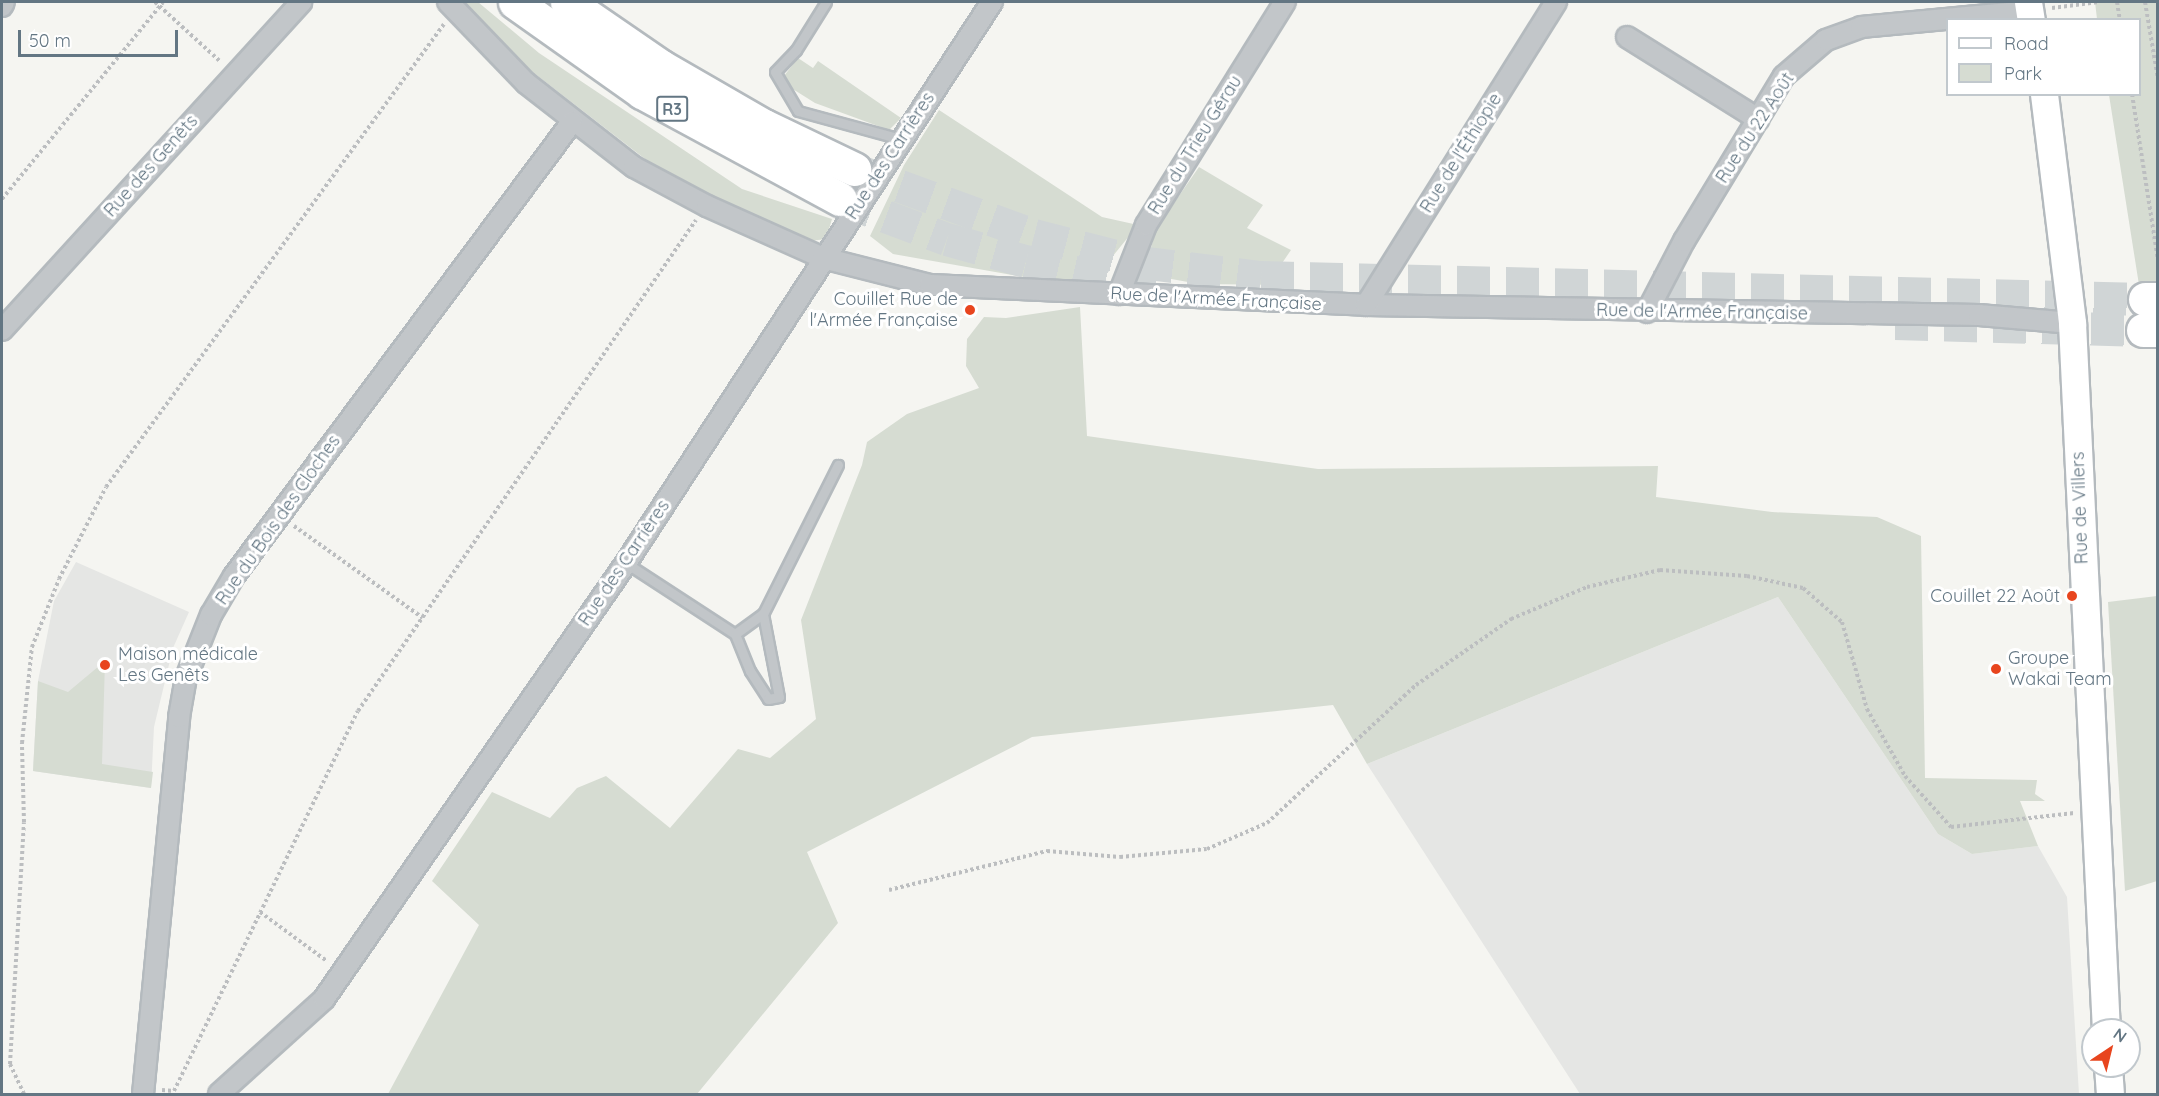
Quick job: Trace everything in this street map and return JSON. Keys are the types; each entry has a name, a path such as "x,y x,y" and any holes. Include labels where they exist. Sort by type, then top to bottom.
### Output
{"highway":[{"name":"R3","path":"515,2 642,92 840,199"},
{"name":"R3","path":"567,2 660,66 764,126 854,169"}],"street":[{"path":"2,6 4,2"},
{"name":"Rue des Genêts","path":"2,330 301,2"},
{"name":"Rue des Carrières","path":"219,1095 324,999 626,563 992,2"},
{"name":"Rue du Trieu Gérau","path":"1119,294 1146,225 1284,2"},
{"name":"Rue de l'Éthiopie","path":"1366,305 1556,2"},
{"name":"Rue de l'Armée Française","path":"451,5 526,83 572,122 634,167 706,206 823,258 930,285 1366,305 1647,312 1979,315 2072,323"},
{"name":"Rue du 22 Août","path":"1956,18 2030,11"},
{"name":"Rue du 22 Août","path":"1647,312 1684,241 1784,76 1826,40 1862,27 1946,19"},
{"path":"1627,37 1758,119"},
{"name":"Rue de Villers","path":"2044,96 2072,323 2105,1018"},
{"name":"Rue du Bois des Cloches","path":"143,1091 186,678 211,615 228,586 572,122"},
{"path":"2109,1078 2110,1095"}],"lane":[{"path":"826,2 796,50 775,72 798,111 901,139"},
{"path":"735,634 763,614 838,465"},
{"path":"626,563 735,634 750,671 768,699 779,698 763,614"}],"path":[{"path":"2,199 156,3 163,2"},
{"path":"2030,11 2099,2"},
{"path":"2117,2 2120,18"},
{"path":"2145,2 2157,79"},
{"path":"156,3 235,74"},
{"path":"24,1095 10,1064 24,822 22,743 32,647 55,588 106,487 451,5"},
{"path":"2132,96 2157,260"},
{"path":"143,1091 176,1093 260,912 358,711 622,322 706,206"},
{"path":"280,517 423,618"},
{"path":"889,890 1047,851 1120,857 1207,849 1267,823 1416,685 1511,619 1587,587 1660,570 1747,576 1803,588 1842,621 1867,709 1905,776 1951,827 2094,811"},
{"path":"260,912 342,973"}],"shaded area":[{"name":"Maison médicale Les Genêts","path":"76,562 189,612 173,648 154,727 151,788 33,771 38,681 54,601"},
{"path":"1778,597 1938,834 1972,854 2038,846 2067,897 2079,1094 1580,1094 1367,764"}],"green space":[{"path":"461,2 478,2 539,53 742,189 832,219 826,239 810,241 726,206 649,162 530,70"},
{"path":"2095,2 2157,2 2157,285 2139,285 2109,96 2141,96 2141,18 2097,18"},
{"path":"798,58 813,68 818,61 901,118 889,130 815,103 780,81"},
{"path":"939,110 1102,217 1138,225 1087,288 893,254 870,236 904,165"},
{"path":"1199,167 1263,205 1247,228 1291,250 1276,272 1293,285 1199,284 1144,274 1156,229"},
{"path":"1080,307 1087,436 1318,469 1658,466 1656,497 1772,512 1877,517 1921,536 1925,778 2037,780 2035,794 2045,801 2020,801 2038,846 1972,854 1938,834 1778,597 1367,764 1333,705 1032,737 807,852 838,923 697,1094 388,1094 479,925 432,881 492,792 550,818 577,788 606,776 670,828 738,749 770,758 816,719 801,620 862,465 867,442 907,414 979,388 966,366 967,339 984,317 1006,318"},
{"path":"2157,596 2157,881 2125,891 2108,602"},
{"path":"105,661 102,764 153,772 151,788 33,771 38,681 68,692"}],"tunnel":[{"path":"854,169 1034,235 1140,262 1261,277 2145,299"},
{"path":"840,199 947,239 1026,261 1157,290"},
{"path":"1895,323 2143,330"}],"place":[{"name":"Couillet Rue de l'Armée Française","path":"970,310"},
{"name":"Couillet 22 Août","path":"2072,596"},
{"name":"Maison médicale Les Genêts","path":"105,665"},
{"name":"Groupe Wakai Team","path":"1996,669"}]}
